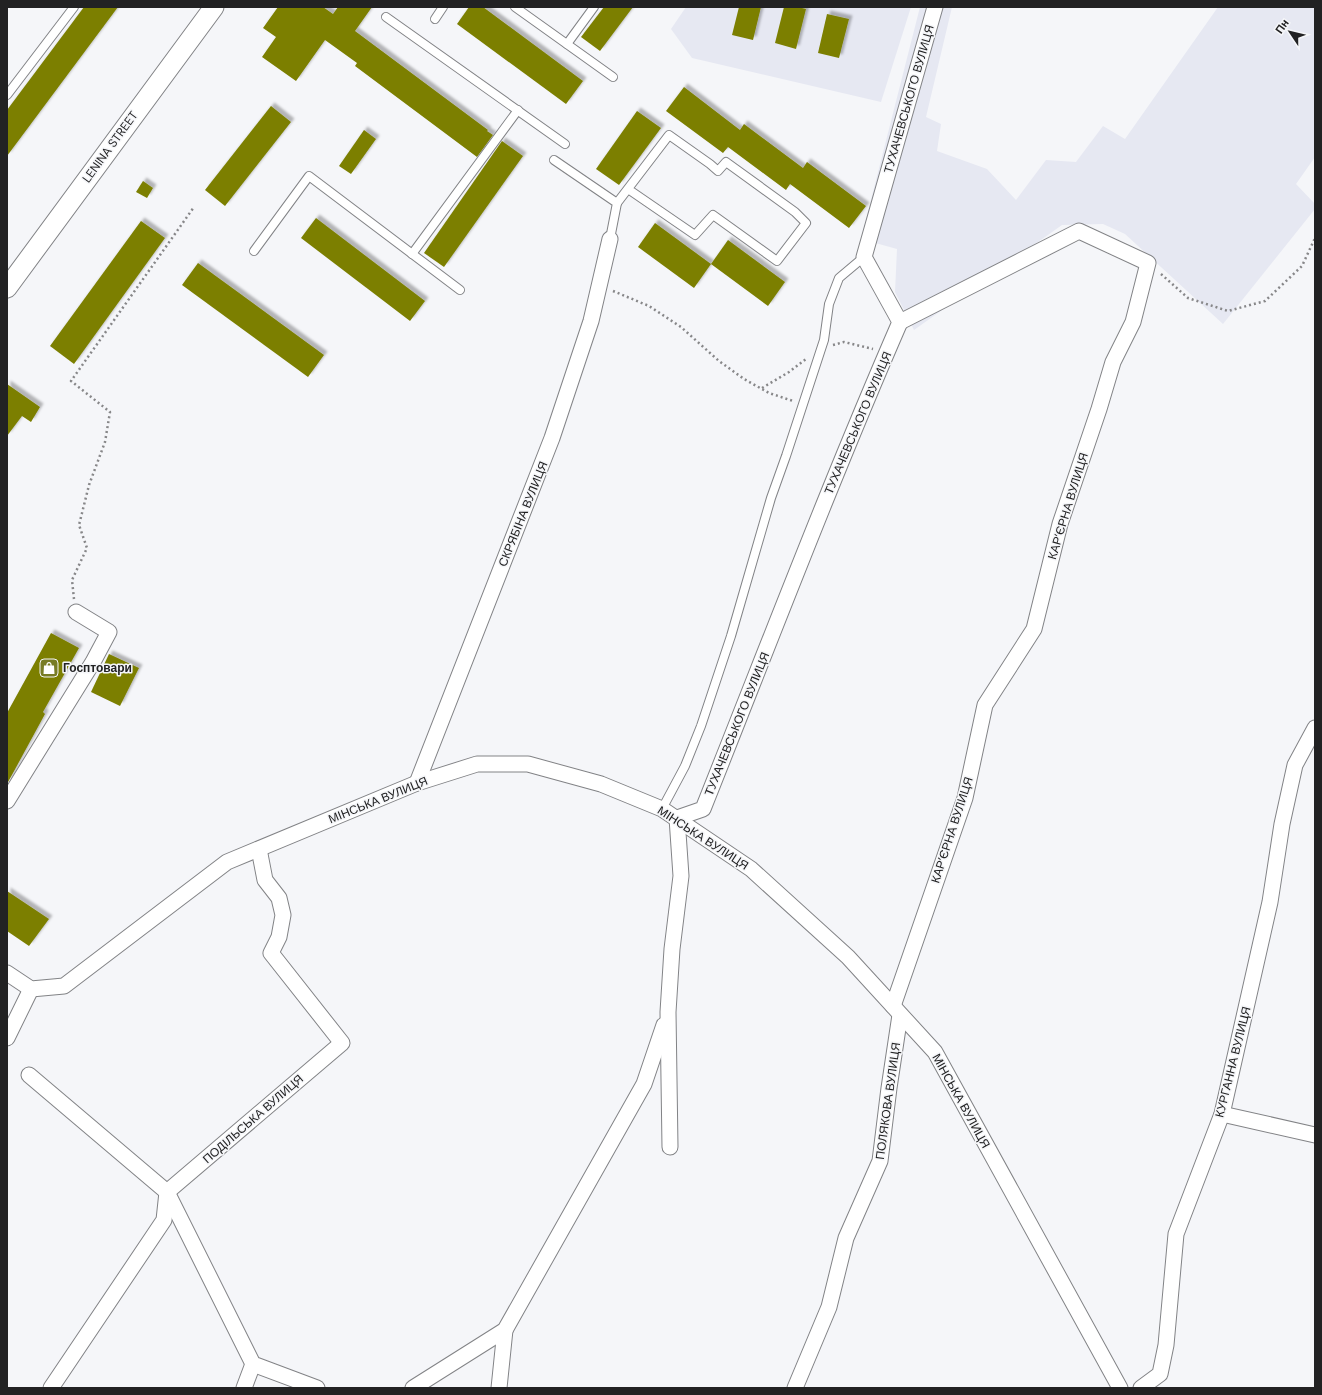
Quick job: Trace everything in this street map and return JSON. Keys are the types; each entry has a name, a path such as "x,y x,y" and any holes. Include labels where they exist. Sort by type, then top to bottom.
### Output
{"street":[{"name":"LENINA STREET","path":"7,288 214,7"},
{"name":"ТУХАЧЕВСЬКОГО ВУЛИЦЯ","path":"864,257 935,7"},
{"path":"864,257 900,322 1079,231 1148,263"},
{"name":"СКРЯБІНА ВУЛИЦЯ","path":"417,783 552,438 591,320 610,239"},
{"name":"КАР’ЄРНА ВУЛИЦЯ","path":"896,1010 966,798 985,705 1034,629 1060,524 1099,409 1113,362 1133,322 1148,263"},
{"name":"ТУХАЧЕВСЬКОГО ВУЛИЦЯ","path":"676,818 703,809 874,383 900,322"},
{"path":"7,801 93,662 109,632 76,612"},
{"name":"КУРГАННА ВУЛИЦЯ","path":"1141,1388 1160,1374 1166,1345 1176,1234 1222,1114 1270,902 1282,824 1294,765 1315,728"},
{"name":"МІНСЬКА ВУЛИЦЯ","path":"32,989 64,986 227,862 417,783 477,764 528,764 601,784 662,809 751,869 848,957 935,1052 1120,1388"},
{"path":"670,1147 668,1012 672,949 681,876 676,818"},
{"name":"ПОДІЛЬСЬКА ВУЛИЦЯ","path":"167,1192 342,1042 271,954 279,936 283,914 279,898 265,880 259,849"},
{"path":"7,973 32,989 7,1038"},
{"name":"ПОЛЯКОВА ВУЛИЦЯ","path":"795,1388 829,1307 846,1238 880,1161 896,1010"},
{"path":"499,1388 505,1330 644,1084 668,1012"},
{"path":"29,1075 167,1192 253,1364 317,1388"},
{"path":"1222,1114 1315,1136"},
{"path":"52,1388 164,1220 167,1192"},
{"path":"413,1388 505,1330"},
{"path":"244,1388 253,1364"}],"lane":[{"path":"7,95 74,7"},
{"path":"435,19 444,7"},
{"path":"515,7 613,77"},
{"path":"567,44 594,7"},
{"path":"386,17 565,144"},
{"path":"412,254 518,110"},
{"path":"610,239 617,204 628,189 669,136 718,171 726,162 795,212 806,223 777,261 713,215 696,235 628,189"},
{"path":"554,160 617,204"},
{"path":"254,251 309,176 460,290"},
{"path":"662,809 685,766 701,726 731,636 771,498 824,340 829,304 839,278 864,257"}],"path":[{"path":"76,612 72,580 87,548 79,525 89,485 105,442 110,412 71,381 194,207"},
{"path":"1148,263 1188,298 1228,311 1265,301 1302,266 1315,238"},
{"path":"599,286 649,306 681,327 719,361 744,380 769,393 802,404"}],"shaded area":[{"path":"686,7 911,7 881,102 692,58 671,29"},
{"path":"920,7 952,7 926,117 941,124 937,151 987,169 1016,200 1046,160 1076,162 1103,126 1125,139 1218,7 1315,7 1315,157 1296,184 1315,204 1315,209 1223,324 1125,234 1103,224 1062,225 914,330 895,292 897,249 861,239"}],"building":[{"path":"84,7 118,7 7,156 7,110"},
{"path":"278,7 323,7 333,14 338,7 372,7 355,31 493,135 477,157 355,66 357,63 325,40 296,81 262,57 276,37 263,28"},
{"path":"469,7 483,7 583,81 566,104 457,24"},
{"path":"604,7 633,7 600,51 581,37"},
{"path":"739,7 761,7 753,40 732,35"},
{"path":"784,7 798,7 806,9 796,49 775,43"},
{"path":"827,14 849,19 839,58 818,53"},
{"path":"684,87 740,130 744,124 803,168 807,162 866,206 849,228 790,184 786,190 728,147 723,153 666,111"},
{"path":"271,106 291,122 225,206 205,190"},
{"path":"637,111 661,128 619,185 596,169"},
{"path":"364,130 376,139 351,174 339,166"},
{"path":"502,141 523,156 444,267 424,253"},
{"path":"143,181 153,188 147,198 136,192"},
{"path":"316,218 425,301 410,321 301,238"},
{"path":"141,221 165,238 74,364 50,346"},
{"path":"655,223 711,264 694,288 638,247"},
{"path":"728,240 785,282 768,306 711,264"},
{"path":"198,263 324,355 308,377 182,285"},
{"path":"7,384 40,407 31,422 22,416 7,436"},
{"path":"51,633 79,648 43,712 45,714 7,784 7,713"},
{"path":"109,654 139,668 120,706 91,692"},
{"path":"7,891 49,919 29,946 7,931"}],"place":[{"name":"Госптовари","path":"49,668"}]}
